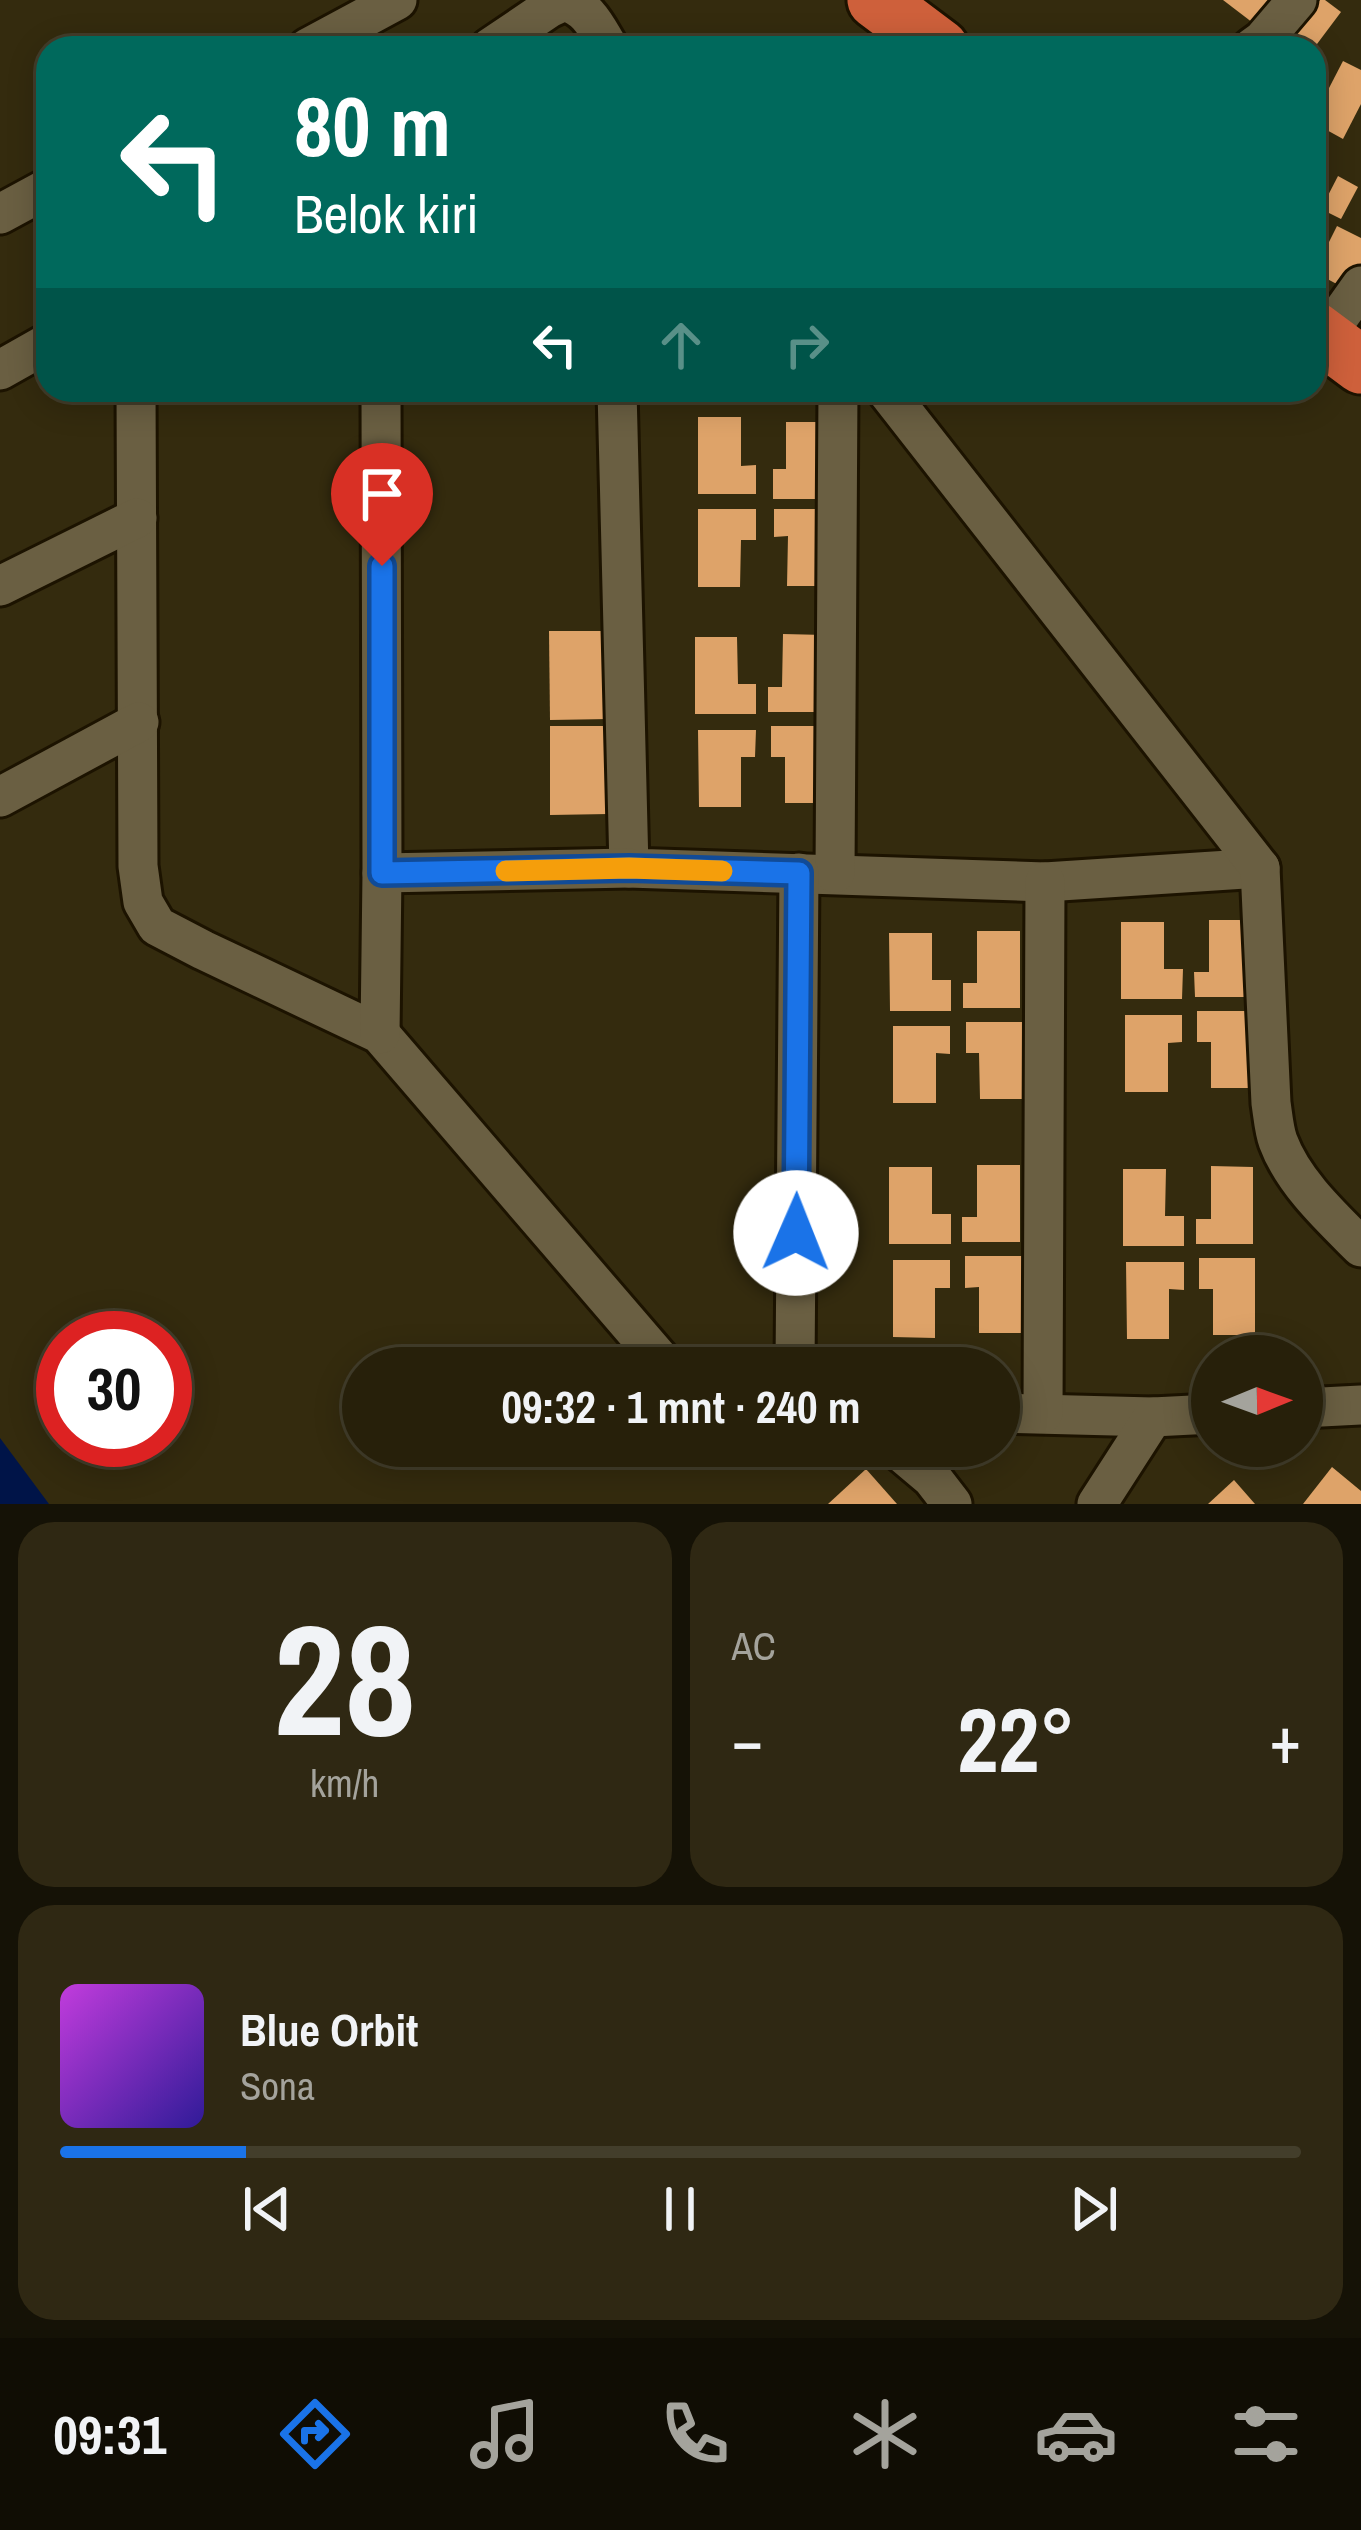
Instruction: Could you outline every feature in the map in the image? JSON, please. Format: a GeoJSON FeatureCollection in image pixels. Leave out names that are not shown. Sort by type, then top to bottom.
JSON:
{"type":"FeatureCollection","features":[{"type":"Feature","properties":{"kind":"street"},"geometry":{"type":"LineString","coordinates":[[330,36],[397,0]]}},
{"type":"Feature","properties":{"kind":"street"},"geometry":{"type":"LineString","coordinates":[[1266,36],[1297,0]]}},
{"type":"Feature","properties":{"kind":"street"},"geometry":{"type":"LineString","coordinates":[[508,36],[565,2],[587,13],[601,36]]}},
{"type":"Feature","properties":{"kind":"street"},"geometry":{"type":"LineString","coordinates":[[0,214],[36,194]]}},
{"type":"Feature","properties":{"kind":"street"},"geometry":{"type":"LineString","coordinates":[[1333,344],[1361,286]]}},
{"type":"Feature","properties":{"kind":"street"},"geometry":{"type":"LineString","coordinates":[[0,370],[36,350]]}},
{"type":"Feature","properties":{"kind":"street"},"geometry":{"type":"LineString","coordinates":[[136,402],[138,866],[143,902],[158,926],[380,1034],[649,1347]]}},
{"type":"Feature","properties":{"kind":"street"},"geometry":{"type":"LineString","coordinates":[[380,1034],[381,402]]}},
{"type":"Feature","properties":{"kind":"street"},"geometry":{"type":"LineString","coordinates":[[617,402],[629,868]]}},
{"type":"Feature","properties":{"kind":"street"},"geometry":{"type":"LineString","coordinates":[[796,1347],[837,402]]}},
{"type":"Feature","properties":{"kind":"street"},"geometry":{"type":"LineString","coordinates":[[895,402],[1260,868],[1271,1103],[1277,1140],[1291,1167],[1361,1247]]}},
{"type":"Feature","properties":{"kind":"street"},"geometry":{"type":"LineString","coordinates":[[0,586],[137,518]]}},
{"type":"Feature","properties":{"kind":"street"},"geometry":{"type":"LineString","coordinates":[[0,797],[139,722]]}},
{"type":"Feature","properties":{"kind":"street"},"geometry":{"type":"LineString","coordinates":[[382,873],[629,868],[1045,882],[1260,868]]}},
{"type":"Feature","properties":{"kind":"street"},"geometry":{"type":"LineString","coordinates":[[1043,1413],[1045,882]]}},
{"type":"Feature","properties":{"kind":"street"},"geometry":{"type":"LineString","coordinates":[[1323,1407],[1361,1405]]}},
{"type":"Feature","properties":{"kind":"street"},"geometry":{"type":"LineString","coordinates":[[1020,1413],[1191,1415]]}},
{"type":"Feature","properties":{"kind":"street"},"geometry":{"type":"LineString","coordinates":[[1097,1504],[1153,1417]]}},
{"type":"Feature","properties":{"kind":"street"},"geometry":{"type":"LineString","coordinates":[[919,1467],[952,1504]]}},
{"type":"Feature","properties":{"kind":"shaded area"},"geometry":{"type":"Polygon","coordinates":[[[0,1438],[49,1504],[0,1504],[0,1438]]]}},
{"type":"Feature","properties":{"kind":"building"},"geometry":{"type":"Polygon","coordinates":[[[1223,0],[1276,0],[1257,26],[1223,0]]]}},
{"type":"Feature","properties":{"kind":"building"},"geometry":{"type":"Polygon","coordinates":[[[1320,0],[1341,12],[1323,36],[1294,36],[1320,0]]]}},
{"type":"Feature","properties":{"kind":"building"},"geometry":{"type":"Polygon","coordinates":[[[1343,61],[1361,70],[1361,104],[1343,139],[1326,130],[1326,94],[1343,61]]]}},
{"type":"Feature","properties":{"kind":"building"},"geometry":{"type":"Polygon","coordinates":[[[1338,176],[1358,187],[1341,219],[1326,212],[1326,199],[1338,176]]]}},
{"type":"Feature","properties":{"kind":"building"},"geometry":{"type":"Polygon","coordinates":[[[1337,226],[1361,238],[1361,270],[1350,291],[1326,278],[1326,248],[1337,226]]]}},
{"type":"Feature","properties":{"kind":"building"},"geometry":{"type":"Polygon","coordinates":[[[698,417],[741,417],[741,466],[756,465],[756,494],[698,494],[698,417]]]}},
{"type":"Feature","properties":{"kind":"building"},"geometry":{"type":"Polygon","coordinates":[[[786,422],[829,422],[829,499],[773,499],[773,469],[786,469],[786,422]]]}},
{"type":"Feature","properties":{"kind":"building"},"geometry":{"type":"Polygon","coordinates":[[[698,509],[756,509],[756,540],[741,540],[740,587],[698,587],[698,509]]]}},
{"type":"Feature","properties":{"kind":"building"},"geometry":{"type":"Polygon","coordinates":[[[774,509],[830,509],[830,586],[787,586],[788,536],[774,537],[774,509]]]}},
{"type":"Feature","properties":{"kind":"building"},"geometry":{"type":"Polygon","coordinates":[[[549,631],[608,631],[609,719],[550,720],[549,631]]]}},
{"type":"Feature","properties":{"kind":"building"},"geometry":{"type":"Polygon","coordinates":[[[783,634],[825,635],[825,712],[768,712],[768,687],[782,687],[783,634]]]}},
{"type":"Feature","properties":{"kind":"building"},"geometry":{"type":"Polygon","coordinates":[[[695,637],[737,637],[738,684],[756,684],[756,714],[695,714],[695,637]]]}},
{"type":"Feature","properties":{"kind":"building"},"geometry":{"type":"Polygon","coordinates":[[[550,726],[609,726],[609,814],[550,815],[550,726]]]}},
{"type":"Feature","properties":{"kind":"building"},"geometry":{"type":"Polygon","coordinates":[[[771,726],[827,726],[828,803],[785,803],[785,757],[771,757],[771,726]]]}},
{"type":"Feature","properties":{"kind":"building"},"geometry":{"type":"Polygon","coordinates":[[[698,730],[756,730],[755,757],[741,757],[741,807],[699,807],[698,730]]]}},
{"type":"Feature","properties":{"kind":"building"},"geometry":{"type":"Polygon","coordinates":[[[1209,920],[1252,920],[1251,997],[1195,997],[1194,972],[1209,972],[1209,920]]]}},
{"type":"Feature","properties":{"kind":"building"},"geometry":{"type":"Polygon","coordinates":[[[1121,922],[1164,922],[1164,969],[1183,969],[1182,999],[1121,999],[1121,922]]]}},
{"type":"Feature","properties":{"kind":"building"},"geometry":{"type":"Polygon","coordinates":[[[977,931],[1020,931],[1020,1008],[963,1008],[963,983],[977,983],[977,931]]]}},
{"type":"Feature","properties":{"kind":"building"},"geometry":{"type":"Polygon","coordinates":[[[889,933],[932,933],[932,980],[951,980],[951,1011],[890,1011],[889,933]]]}},
{"type":"Feature","properties":{"kind":"building"},"geometry":{"type":"Polygon","coordinates":[[[1197,1011],[1254,1011],[1254,1088],[1211,1088],[1211,1042],[1197,1042],[1197,1011]]]}},
{"type":"Feature","properties":{"kind":"building"},"geometry":{"type":"Polygon","coordinates":[[[1125,1015],[1182,1015],[1182,1042],[1168,1043],[1168,1092],[1125,1092],[1125,1015]]]}},
{"type":"Feature","properties":{"kind":"building"},"geometry":{"type":"Polygon","coordinates":[[[966,1022],[1022,1022],[1022,1099],[980,1099],[979,1053],[966,1053],[966,1022]]]}},
{"type":"Feature","properties":{"kind":"building"},"geometry":{"type":"Polygon","coordinates":[[[893,1026],[950,1026],[950,1054],[936,1053],[936,1103],[893,1103],[893,1026]]]}},
{"type":"Feature","properties":{"kind":"building"},"geometry":{"type":"Polygon","coordinates":[[[977,1165],[1020,1165],[1020,1242],[962,1242],[962,1217],[977,1217],[977,1165]]]}},
{"type":"Feature","properties":{"kind":"building"},"geometry":{"type":"Polygon","coordinates":[[[1211,1166],[1253,1167],[1253,1244],[1196,1244],[1196,1219],[1211,1219],[1211,1166]]]}},
{"type":"Feature","properties":{"kind":"building"},"geometry":{"type":"Polygon","coordinates":[[[889,1167],[932,1167],[932,1214],[951,1214],[951,1244],[889,1244],[889,1167]]]}},
{"type":"Feature","properties":{"kind":"building"},"geometry":{"type":"Polygon","coordinates":[[[1123,1169],[1166,1169],[1165,1216],[1184,1216],[1184,1246],[1123,1246],[1123,1169]]]}},
{"type":"Feature","properties":{"kind":"building"},"geometry":{"type":"Polygon","coordinates":[[[965,1256],[1022,1256],[1022,1333],[979,1333],[979,1287],[965,1288],[965,1256]]]}},
{"type":"Feature","properties":{"kind":"building"},"geometry":{"type":"Polygon","coordinates":[[[1199,1258],[1255,1258],[1255,1335],[1213,1335],[1213,1289],[1199,1289],[1199,1258]]]}},
{"type":"Feature","properties":{"kind":"building"},"geometry":{"type":"Polygon","coordinates":[[[893,1260],[950,1260],[950,1288],[935,1288],[935,1338],[893,1337],[893,1260]]]}},
{"type":"Feature","properties":{"kind":"building"},"geometry":{"type":"Polygon","coordinates":[[[1126,1262],[1184,1262],[1184,1290],[1169,1289],[1169,1339],[1127,1339],[1126,1262]]]}},
{"type":"Feature","properties":{"kind":"building"},"geometry":{"type":"Polygon","coordinates":[[[1332,1467],[1361,1491],[1361,1504],[1303,1504],[1332,1467]]]}},
{"type":"Feature","properties":{"kind":"building"},"geometry":{"type":"Polygon","coordinates":[[[866,1469],[897,1504],[828,1504],[866,1469]]]}},
{"type":"Feature","properties":{"kind":"building"},"geometry":{"type":"Polygon","coordinates":[[[1234,1480],[1255,1504],[1208,1504],[1234,1480]]]}},
{"type":"Feature","properties":{"kind":"slow traffic"},"geometry":{"type":"LineString","coordinates":[[506,871],[722,871]]}},
{"type":"Feature","properties":{"kind":"route"},"geometry":{"type":"LineString","coordinates":[[382,566],[382,873],[629,868],[799,873],[796,1233]]}}]}
